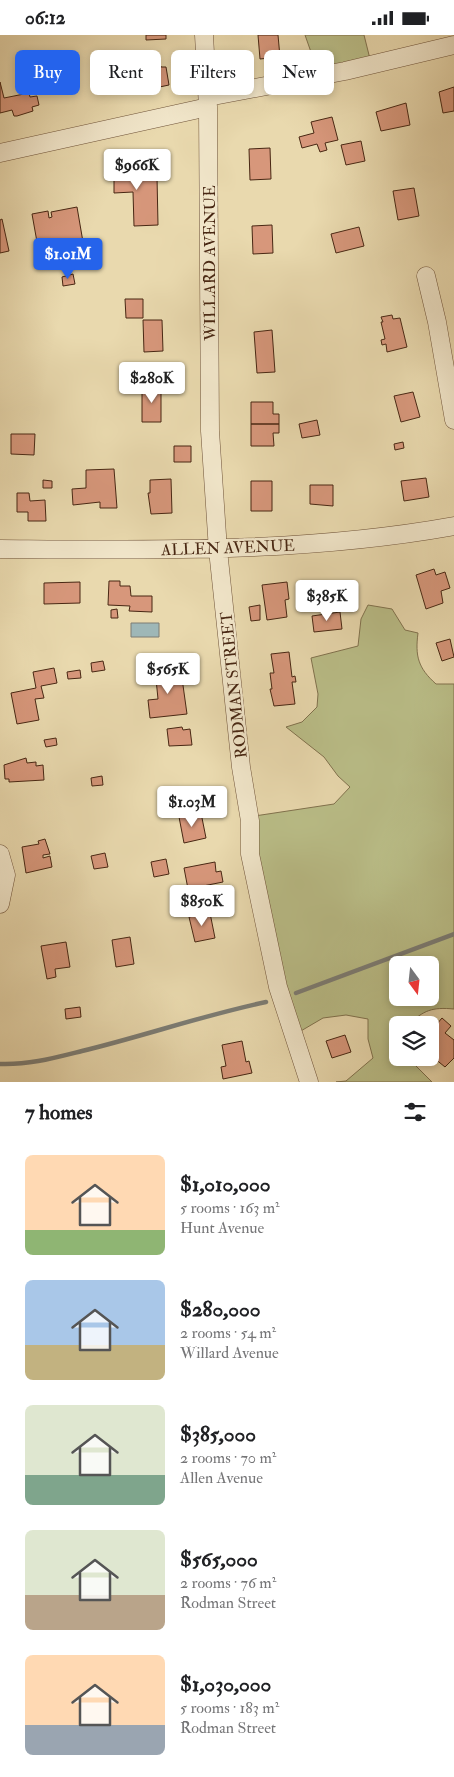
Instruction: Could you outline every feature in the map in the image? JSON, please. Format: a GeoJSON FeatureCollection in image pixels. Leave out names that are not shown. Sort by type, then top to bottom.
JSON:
{"type":"FeatureCollection","features":[{"type":"Feature","properties":{"kind":"street","name":"WILLARD AVENUE"},"geometry":{"type":"LineString","coordinates":[[204,35],[208,102],[210,431],[218,550]]}},
{"type":"Feature","properties":{"kind":"street"},"geometry":{"type":"LineString","coordinates":[[0,153],[454,45]]}},
{"type":"Feature","properties":{"kind":"street"},"geometry":{"type":"LineString","coordinates":[[426,277],[437,322],[454,420]]}},
{"type":"Feature","properties":{"kind":"street","name":"ALLEN AVENUE"},"geometry":{"type":"LineString","coordinates":[[0,549],[218,550],[362,540],[454,527]]}},
{"type":"Feature","properties":{"kind":"street","name":"RODMAN STREET"},"geometry":{"type":"LineString","coordinates":[[218,550],[241,767],[250,821],[250,853],[278,987],[309,1082]]}},
{"type":"Feature","properties":{"kind":"street"},"geometry":{"type":"LineString","coordinates":[[0,854],[6,875],[0,904]]}},
{"type":"Feature","properties":{"kind":"green space"},"geometry":{"type":"Polygon","coordinates":[[[305,35],[364,35],[371,63],[334,69],[334,50],[310,50],[305,35]]]}},
{"type":"Feature","properties":{"kind":"green space"},"geometry":{"type":"Polygon","coordinates":[[[368,605],[392,609],[405,630],[418,633],[417,648],[419,661],[425,673],[436,684],[454,684],[454,1009],[434,1009],[419,1016],[389,1016],[389,1066],[416,1066],[432,1082],[336,1082],[346,1081],[373,1058],[368,1039],[368,1019],[346,1015],[323,1018],[294,1035],[248,817],[334,804],[350,787],[338,776],[324,757],[286,727],[302,722],[317,707],[318,694],[311,658],[358,646],[361,619],[368,605]]]}},
{"type":"Feature","properties":{"kind":"water"},"geometry":{"type":"Polygon","coordinates":[[[131,623],[159,623],[159,637],[131,637],[131,623]]]}},
{"type":"Feature","properties":{"kind":"building"},"geometry":{"type":"Polygon","coordinates":[[[146,35],[166,35],[166,39],[146,40],[146,35]]]}},
{"type":"Feature","properties":{"kind":"building"},"geometry":{"type":"Polygon","coordinates":[[[258,35],[278,35],[279,50],[264,50],[264,59],[260,59],[258,35]]]}},
{"type":"Feature","properties":{"kind":"building"},"geometry":{"type":"Polygon","coordinates":[[[161,67],[166,67],[169,85],[161,87],[161,67]]]}},
{"type":"Feature","properties":{"kind":"building"},"geometry":{"type":"Polygon","coordinates":[[[0,82],[4,98],[19,95],[37,96],[39,105],[32,107],[33,111],[17,116],[14,116],[12,110],[0,113],[0,82]]]}},
{"type":"Feature","properties":{"kind":"building"},"geometry":{"type":"Polygon","coordinates":[[[454,87],[454,111],[443,113],[439,92],[454,87]]]}},
{"type":"Feature","properties":{"kind":"building"},"geometry":{"type":"Polygon","coordinates":[[[406,103],[410,125],[381,131],[376,112],[406,103]]]}},
{"type":"Feature","properties":{"kind":"building"},"geometry":{"type":"Polygon","coordinates":[[[332,117],[338,140],[325,143],[327,150],[320,152],[317,144],[302,148],[299,137],[314,133],[311,122],[332,117]]]}},
{"type":"Feature","properties":{"kind":"building"},"geometry":{"type":"Polygon","coordinates":[[[361,141],[365,161],[346,165],[341,145],[361,141]]]}},
{"type":"Feature","properties":{"kind":"building"},"geometry":{"type":"Polygon","coordinates":[[[270,148],[271,179],[250,180],[249,149],[270,148]]]}},
{"type":"Feature","properties":{"kind":"building"},"geometry":{"type":"Polygon","coordinates":[[[134,156],[134,178],[157,177],[158,225],[134,226],[133,192],[114,193],[114,157],[134,156]]]}},
{"type":"Feature","properties":{"kind":"building"},"geometry":{"type":"Polygon","coordinates":[[[414,188],[419,216],[398,220],[393,191],[414,188]]]}},
{"type":"Feature","properties":{"kind":"building"},"geometry":{"type":"Polygon","coordinates":[[[77,207],[83,242],[57,246],[56,239],[37,242],[32,214],[48,211],[49,218],[52,217],[51,212],[77,207]]]}},
{"type":"Feature","properties":{"kind":"building"},"geometry":{"type":"Polygon","coordinates":[[[2,219],[9,251],[0,253],[0,220],[2,219]]]}},
{"type":"Feature","properties":{"kind":"building"},"geometry":{"type":"Polygon","coordinates":[[[272,225],[273,253],[253,254],[252,226],[272,225]]]}},
{"type":"Feature","properties":{"kind":"building"},"geometry":{"type":"Polygon","coordinates":[[[359,227],[364,246],[336,253],[331,234],[359,227]]]}},
{"type":"Feature","properties":{"kind":"building"},"geometry":{"type":"Polygon","coordinates":[[[73,274],[75,284],[63,286],[62,277],[73,274]]]}},
{"type":"Feature","properties":{"kind":"building"},"geometry":{"type":"Polygon","coordinates":[[[125,299],[143,299],[143,318],[126,318],[125,299]]]}},
{"type":"Feature","properties":{"kind":"building"},"geometry":{"type":"Polygon","coordinates":[[[392,315],[393,319],[400,318],[407,347],[387,352],[386,344],[382,345],[381,340],[385,339],[381,317],[392,315]]]}},
{"type":"Feature","properties":{"kind":"building"},"geometry":{"type":"Polygon","coordinates":[[[143,320],[162,320],[163,351],[144,352],[143,320]]]}},
{"type":"Feature","properties":{"kind":"building"},"geometry":{"type":"Polygon","coordinates":[[[272,330],[275,372],[257,373],[254,332],[272,330]]]}},
{"type":"Feature","properties":{"kind":"building"},"geometry":{"type":"Polygon","coordinates":[[[142,386],[161,386],[161,422],[142,422],[142,386]]]}},
{"type":"Feature","properties":{"kind":"building"},"geometry":{"type":"Polygon","coordinates":[[[413,392],[420,417],[401,422],[394,396],[413,392]]]}},
{"type":"Feature","properties":{"kind":"building"},"geometry":{"type":"Polygon","coordinates":[[[251,402],[273,402],[273,414],[279,414],[279,424],[251,424],[251,402]]]}},
{"type":"Feature","properties":{"kind":"building"},"geometry":{"type":"Polygon","coordinates":[[[317,420],[320,435],[302,438],[299,424],[317,420]]]}},
{"type":"Feature","properties":{"kind":"building"},"geometry":{"type":"Polygon","coordinates":[[[251,424],[279,424],[279,433],[273,433],[274,446],[251,446],[251,424]]]}},
{"type":"Feature","properties":{"kind":"building"},"geometry":{"type":"Polygon","coordinates":[[[11,434],[35,434],[34,455],[11,454],[11,434]]]}},
{"type":"Feature","properties":{"kind":"building"},"geometry":{"type":"Polygon","coordinates":[[[403,442],[404,448],[395,450],[394,444],[403,442]]]}},
{"type":"Feature","properties":{"kind":"building"},"geometry":{"type":"Polygon","coordinates":[[[174,446],[191,446],[191,462],[174,462],[174,446]]]}},
{"type":"Feature","properties":{"kind":"building"},"geometry":{"type":"Polygon","coordinates":[[[114,469],[117,508],[100,508],[100,502],[73,505],[72,489],[86,488],[86,470],[114,469]]]}},
{"type":"Feature","properties":{"kind":"building"},"geometry":{"type":"Polygon","coordinates":[[[426,478],[429,497],[404,501],[401,481],[426,478]]]}},
{"type":"Feature","properties":{"kind":"building"},"geometry":{"type":"Polygon","coordinates":[[[171,479],[172,513],[151,514],[148,493],[150,493],[150,480],[171,479]]]}},
{"type":"Feature","properties":{"kind":"building"},"geometry":{"type":"Polygon","coordinates":[[[43,480],[52,481],[52,488],[43,488],[43,480]]]}},
{"type":"Feature","properties":{"kind":"building"},"geometry":{"type":"Polygon","coordinates":[[[251,481],[272,481],[272,511],[251,511],[251,481]]]}},
{"type":"Feature","properties":{"kind":"building"},"geometry":{"type":"Polygon","coordinates":[[[310,485],[333,485],[333,506],[310,504],[310,485]]]}},
{"type":"Feature","properties":{"kind":"building"},"geometry":{"type":"Polygon","coordinates":[[[17,493],[29,493],[30,501],[45,500],[46,521],[28,521],[28,512],[17,512],[17,493]]]}},
{"type":"Feature","properties":{"kind":"building"},"geometry":{"type":"Polygon","coordinates":[[[434,569],[436,575],[445,572],[450,588],[441,591],[443,603],[426,609],[416,575],[434,569]]]}},
{"type":"Feature","properties":{"kind":"building"},"geometry":{"type":"Polygon","coordinates":[[[109,581],[120,581],[120,586],[130,586],[131,596],[152,596],[152,612],[129,611],[130,606],[108,605],[109,581]]]}},
{"type":"Feature","properties":{"kind":"building"},"geometry":{"type":"Polygon","coordinates":[[[80,582],[80,603],[44,604],[44,583],[80,582]]]}},
{"type":"Feature","properties":{"kind":"building"},"geometry":{"type":"Polygon","coordinates":[[[287,582],[289,599],[285,600],[287,617],[267,620],[262,585],[287,582]]]}},
{"type":"Feature","properties":{"kind":"building"},"geometry":{"type":"Polygon","coordinates":[[[260,605],[260,620],[251,621],[249,607],[260,605]]]}},
{"type":"Feature","properties":{"kind":"building"},"geometry":{"type":"Polygon","coordinates":[[[117,609],[118,618],[111,618],[111,610],[117,609]]]}},
{"type":"Feature","properties":{"kind":"building"},"geometry":{"type":"Polygon","coordinates":[[[340,612],[342,629],[314,632],[312,616],[340,612]]]}},
{"type":"Feature","properties":{"kind":"building"},"geometry":{"type":"Polygon","coordinates":[[[450,639],[454,657],[442,661],[436,643],[450,639]]]}},
{"type":"Feature","properties":{"kind":"building"},"geometry":{"type":"Polygon","coordinates":[[[289,652],[292,677],[295,676],[296,682],[292,682],[295,704],[274,706],[270,689],[272,689],[270,673],[274,673],[271,654],[289,652]]]}},
{"type":"Feature","properties":{"kind":"building"},"geometry":{"type":"Polygon","coordinates":[[[103,661],[105,670],[92,672],[91,663],[103,661]]]}},
{"type":"Feature","properties":{"kind":"building"},"geometry":{"type":"Polygon","coordinates":[[[54,668],[57,683],[41,686],[44,698],[35,699],[39,720],[17,724],[11,693],[36,688],[33,672],[54,668]]]}},
{"type":"Feature","properties":{"kind":"building"},"geometry":{"type":"Polygon","coordinates":[[[168,668],[169,672],[181,671],[187,714],[150,718],[148,700],[158,699],[155,669],[168,668]]]}},
{"type":"Feature","properties":{"kind":"building"},"geometry":{"type":"Polygon","coordinates":[[[80,670],[81,678],[68,679],[67,672],[80,670]]]}},
{"type":"Feature","properties":{"kind":"building"},"geometry":{"type":"Polygon","coordinates":[[[182,727],[183,730],[190,729],[192,745],[169,746],[167,729],[182,727]]]}},
{"type":"Feature","properties":{"kind":"building"},"geometry":{"type":"Polygon","coordinates":[[[56,738],[57,745],[46,747],[44,740],[56,738]]]}},
{"type":"Feature","properties":{"kind":"building"},"geometry":{"type":"Polygon","coordinates":[[[26,758],[27,763],[36,762],[36,766],[43,765],[44,780],[9,782],[9,779],[5,779],[4,765],[26,758]]]}},
{"type":"Feature","properties":{"kind":"building"},"geometry":{"type":"Polygon","coordinates":[[[102,776],[103,785],[92,786],[91,778],[102,776]]]}},
{"type":"Feature","properties":{"kind":"building"},"geometry":{"type":"Polygon","coordinates":[[[193,788],[196,805],[178,808],[176,790],[193,788]]]}},
{"type":"Feature","properties":{"kind":"building"},"geometry":{"type":"Polygon","coordinates":[[[201,813],[206,838],[184,843],[179,817],[201,813]]]}},
{"type":"Feature","properties":{"kind":"building"},"geometry":{"type":"Polygon","coordinates":[[[45,839],[50,854],[43,855],[43,858],[50,856],[52,867],[26,873],[22,847],[39,844],[38,841],[45,839]]]}},
{"type":"Feature","properties":{"kind":"building"},"geometry":{"type":"Polygon","coordinates":[[[105,853],[108,867],[94,869],[91,856],[105,853]]]}},
{"type":"Feature","properties":{"kind":"building"},"geometry":{"type":"Polygon","coordinates":[[[166,859],[169,874],[154,877],[151,862],[166,859]]]}},
{"type":"Feature","properties":{"kind":"building"},"geometry":{"type":"Polygon","coordinates":[[[215,862],[216,872],[221,871],[223,882],[188,889],[184,868],[215,862]]]}},
{"type":"Feature","properties":{"kind":"building"},"geometry":{"type":"Polygon","coordinates":[[[210,913],[215,938],[195,942],[189,917],[210,913]]]}},
{"type":"Feature","properties":{"kind":"building"},"geometry":{"type":"Polygon","coordinates":[[[130,937],[134,964],[116,967],[112,940],[130,937]]]}},
{"type":"Feature","properties":{"kind":"building"},"geometry":{"type":"Polygon","coordinates":[[[66,942],[70,967],[55,969],[56,977],[47,979],[41,946],[66,942]]]}},
{"type":"Feature","properties":{"kind":"building"},"geometry":{"type":"Polygon","coordinates":[[[80,1007],[81,1017],[66,1019],[65,1009],[80,1007]]]}},
{"type":"Feature","properties":{"kind":"building"},"geometry":{"type":"Polygon","coordinates":[[[442,1018],[451,1026],[445,1033],[454,1040],[454,1058],[445,1067],[439,1062],[439,1022],[442,1018]]]}},
{"type":"Feature","properties":{"kind":"building"},"geometry":{"type":"Polygon","coordinates":[[[345,1035],[351,1052],[332,1058],[326,1041],[345,1035]]]}},
{"type":"Feature","properties":{"kind":"building"},"geometry":{"type":"Polygon","coordinates":[[[242,1041],[246,1062],[249,1061],[252,1073],[223,1079],[221,1067],[226,1066],[222,1045],[242,1041]]]}},
{"type":"Feature","properties":{"kind":"waterway"},"geometry":{"type":"LineString","coordinates":[[296,993],[454,934]]}},
{"type":"Feature","properties":{"kind":"waterway"},"geometry":{"type":"LineString","coordinates":[[0,1064],[31,1062],[61,1056],[266,1002]]}}]}
